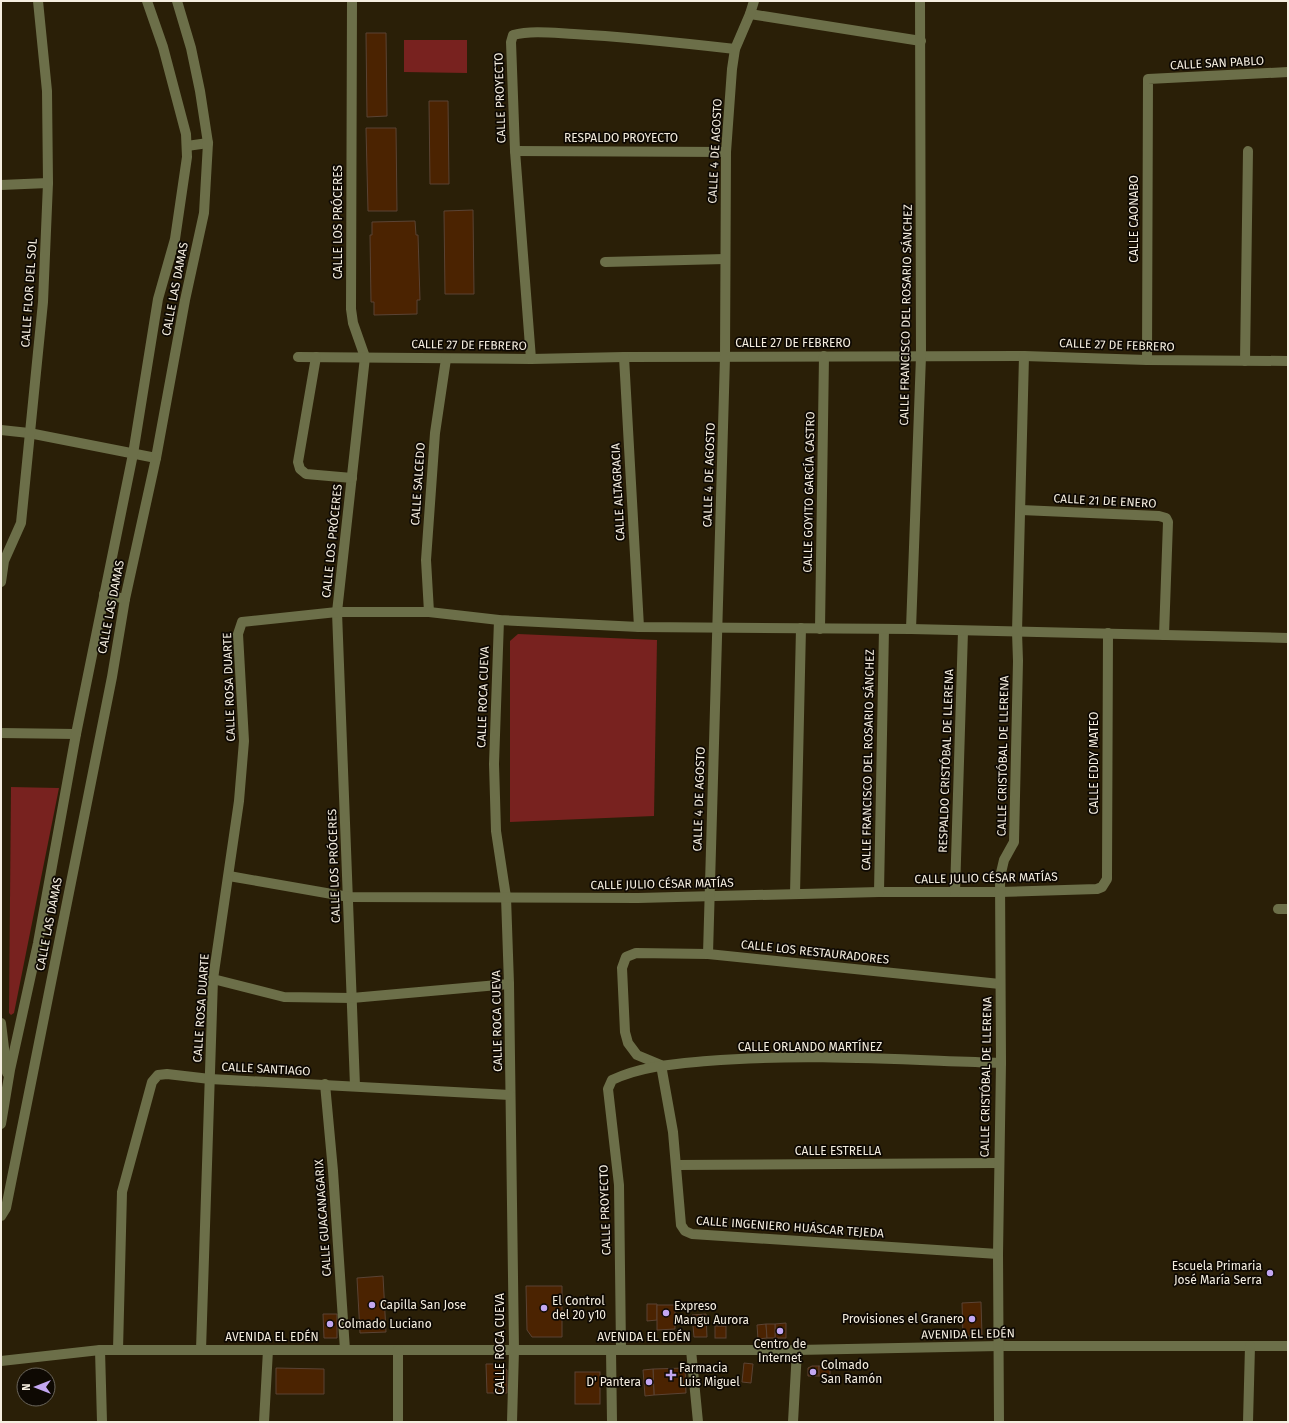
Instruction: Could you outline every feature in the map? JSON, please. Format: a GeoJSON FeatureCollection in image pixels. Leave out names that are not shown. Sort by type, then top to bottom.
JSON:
{"type":"FeatureCollection","features":[{"type":"Feature","properties":{"kind":"street","name":"CALLE FLOR DEL SOL"},"geometry":{"type":"LineString","coordinates":[[1,582],[4,561],[21,523],[43,302],[48,183],[47,91],[38,1]]}},
{"type":"Feature","properties":{"kind":"street","name":"CALLE LAS DAMAS"},"geometry":{"type":"LineString","coordinates":[[1,1124],[8,1082],[38,943],[76,734],[133,454],[158,299],[176,239],[187,146],[186,134],[165,54],[147,1]]}},
{"type":"Feature","properties":{"kind":"street","name":"CALLE LAS DAMAS"},"geometry":{"type":"LineString","coordinates":[[1,1216],[6,1208],[112,677],[125,599],[156,458],[185,300],[204,213],[208,143],[191,48],[177,1]]}},
{"type":"Feature","properties":{"kind":"street","name":"CALLE LOS PRÓCERES"},"geometry":{"type":"LineString","coordinates":[[352,1],[351,309],[353,323],[365,357],[337,612],[355,1086]]}},
{"type":"Feature","properties":{"kind":"street","name":"CALLE 4 DE AGOSTO"},"geometry":{"type":"LineString","coordinates":[[708,954],[725,356],[724,259],[726,152],[732,69],[736,49],[754,1]]}},
{"type":"Feature","properties":{"kind":"street","name":"CALLE FRANCISCO DEL ROSARIO SÁNCHEZ"},"geometry":{"type":"LineString","coordinates":[[911,629],[920,356],[920,1]]}},
{"type":"Feature","properties":{"kind":"street"},"geometry":{"type":"LineString","coordinates":[[750,14],[921,41]]}},
{"type":"Feature","properties":{"kind":"street","name":"CALLE PROYECTO"},"geometry":{"type":"LineString","coordinates":[[531,359],[515,151],[511,42],[513,35],[521,33],[544,33],[619,36],[736,49]]}},
{"type":"Feature","properties":{"kind":"street","name":"CALLE SAN PABLO"},"geometry":{"type":"LineString","coordinates":[[1148,79],[1288,72]]}},
{"type":"Feature","properties":{"kind":"street","name":"CALLE CAONABO"},"geometry":{"type":"LineString","coordinates":[[1147,360],[1148,79]]}},
{"type":"Feature","properties":{"kind":"street"},"geometry":{"type":"LineString","coordinates":[[187,146],[208,143]]}},
{"type":"Feature","properties":{"kind":"street","name":"RESPALDO PROYECTO"},"geometry":{"type":"LineString","coordinates":[[515,151],[726,152]]}},
{"type":"Feature","properties":{"kind":"street"},"geometry":{"type":"LineString","coordinates":[[1245,361],[1248,151]]}},
{"type":"Feature","properties":{"kind":"street"},"geometry":{"type":"LineString","coordinates":[[1,185],[48,183]]}},
{"type":"Feature","properties":{"kind":"street"},"geometry":{"type":"LineString","coordinates":[[605,262],[724,259]]}},
{"type":"Feature","properties":{"kind":"street","name":"CALLE 27 DE FEBRERO"},"geometry":{"type":"LineString","coordinates":[[298,357],[531,359],[725,356],[1024,356],[1147,360],[1288,361]]}},
{"type":"Feature","properties":{"kind":"street","name":"CALLE GOYITO GARCÍA CASTRO"},"geometry":{"type":"LineString","coordinates":[[820,629],[824,356]]}},
{"type":"Feature","properties":{"kind":"street","name":"CALLE CRISTÓBAL DE LLERENA"},"geometry":{"type":"LineString","coordinates":[[999,1422],[998,1162],[1001,1063],[1000,877],[1004,860],[1014,842],[1018,661],[1017,632],[1024,356]]}},
{"type":"Feature","properties":{"kind":"street"},"geometry":{"type":"LineString","coordinates":[[316,357],[298,462],[300,469],[306,474],[352,478]]}},
{"type":"Feature","properties":{"kind":"street","name":"CALLE ALTAGRACIA"},"geometry":{"type":"LineString","coordinates":[[624,357],[639,627]]}},
{"type":"Feature","properties":{"kind":"street","name":"CALLE SALCEDO"},"geometry":{"type":"LineString","coordinates":[[429,612],[426,560],[435,433],[446,359]]}},
{"type":"Feature","properties":{"kind":"street"},"geometry":{"type":"LineString","coordinates":[[1,430],[29,433],[156,458]]}},
{"type":"Feature","properties":{"kind":"street","name":"CALLE 21 DE ENERO"},"geometry":{"type":"LineString","coordinates":[[1021,510],[1159,516],[1166,518],[1168,522],[1164,635]]}},
{"type":"Feature","properties":{"kind":"street"},"geometry":{"type":"LineString","coordinates":[[104,594],[125,599]]}},
{"type":"Feature","properties":{"kind":"street"},"geometry":{"type":"LineString","coordinates":[[337,612],[429,612],[498,620],[639,627],[911,629],[1288,638]]}},
{"type":"Feature","properties":{"kind":"street","name":"CALLE ROSA DUARTE"},"geometry":{"type":"LineString","coordinates":[[201,1350],[213,979],[229,876],[244,742],[238,634],[242,622],[337,612]]}},
{"type":"Feature","properties":{"kind":"street","name":"CALLE ROCA CUEVA"},"geometry":{"type":"LineString","coordinates":[[498,620],[495,786],[496,831],[506,897],[510,984],[510,1095],[514,1350],[512,1422]]}},
{"type":"Feature","properties":{"kind":"street"},"geometry":{"type":"LineString","coordinates":[[795,894],[801,628]]}},
{"type":"Feature","properties":{"kind":"street","name":"CALLE FRANCISCO DEL ROSARIO SÁNCHEZ"},"geometry":{"type":"LineString","coordinates":[[879,892],[884,629]]}},
{"type":"Feature","properties":{"kind":"street","name":"RESPALDO CRISTÓBAL DE LLERENA"},"geometry":{"type":"LineString","coordinates":[[955,892],[963,631]]}},
{"type":"Feature","properties":{"kind":"street","name":"CALLE EDDY MATEO"},"geometry":{"type":"LineString","coordinates":[[1097,889],[1102,886],[1107,878],[1108,633]]}},
{"type":"Feature","properties":{"kind":"street"},"geometry":{"type":"LineString","coordinates":[[1,734],[76,734]]}},
{"type":"Feature","properties":{"kind":"street","name":"CALLE JULIO CÉSAR MATÍAS"},"geometry":{"type":"LineString","coordinates":[[229,876],[349,897],[638,898],[879,892],[1000,892],[1097,889]]}},
{"type":"Feature","properties":{"kind":"street","name":"CALLE LOS RESTAURADORES"},"geometry":{"type":"LineString","coordinates":[[661,1065],[637,1055],[628,1043],[625,1032],[622,968],[626,957],[636,953],[708,954],[1000,984]]}},
{"type":"Feature","properties":{"kind":"street"},"geometry":{"type":"LineString","coordinates":[[213,979],[284,997],[352,998],[510,984]]}},
{"type":"Feature","properties":{"kind":"street"},"geometry":{"type":"LineString","coordinates":[[1,1023],[8,1082]]}},
{"type":"Feature","properties":{"kind":"street","name":"CALLE ORLANDO MARTÍNEZ"},"geometry":{"type":"LineString","coordinates":[[621,1076],[661,1065],[760,1057],[1001,1063]]}},
{"type":"Feature","properties":{"kind":"street","name":"CALLE INGENIERO HUÁSCAR TEJEDA"},"geometry":{"type":"LineString","coordinates":[[661,1065],[673,1132],[681,1225],[685,1231],[692,1234],[998,1254]]}},
{"type":"Feature","properties":{"kind":"street","name":"CALLE SANTIAGO"},"geometry":{"type":"LineString","coordinates":[[118,1350],[122,1192],[152,1082],[158,1076],[167,1074],[210,1079],[510,1095]]}},
{"type":"Feature","properties":{"kind":"street","name":"CALLE PROYECTO"},"geometry":{"type":"LineString","coordinates":[[612,1422],[616,1350],[618,1185],[608,1089],[612,1080],[621,1076]]}},
{"type":"Feature","properties":{"kind":"street","name":"CALLE GUACANAGARIX"},"geometry":{"type":"LineString","coordinates":[[325,1084],[333,1171],[345,1350]]}},
{"type":"Feature","properties":{"kind":"street","name":"CALLE ESTRELLA"},"geometry":{"type":"LineString","coordinates":[[677,1165],[998,1162]]}},
{"type":"Feature","properties":{"kind":"street","name":"AVENIDA EL EDÉN"},"geometry":{"type":"LineString","coordinates":[[1,1361],[100,1350],[797,1350],[999,1346],[1288,1346]]}},
{"type":"Feature","properties":{"kind":"street"},"geometry":{"type":"LineString","coordinates":[[1248,1422],[1250,1346]]}},
{"type":"Feature","properties":{"kind":"street"},"geometry":{"type":"LineString","coordinates":[[100,1350],[102,1422]]}},
{"type":"Feature","properties":{"kind":"street"},"geometry":{"type":"LineString","coordinates":[[264,1422],[268,1350]]}},
{"type":"Feature","properties":{"kind":"street"},"geometry":{"type":"LineString","coordinates":[[398,1350],[398,1422]]}},
{"type":"Feature","properties":{"kind":"street"},"geometry":{"type":"LineString","coordinates":[[691,1350],[698,1422]]}},
{"type":"Feature","properties":{"kind":"street"},"geometry":{"type":"LineString","coordinates":[[793,1422],[797,1350]]}},
{"type":"Feature","properties":{"kind":"shaded area"},"geometry":{"type":"Polygon","coordinates":[[[404,40],[467,40],[467,73],[404,72],[404,40]]]}},
{"type":"Feature","properties":{"kind":"shaded area"},"geometry":{"type":"Polygon","coordinates":[[[518,634],[657,640],[654,816],[510,822],[510,641],[518,634]]]}},
{"type":"Feature","properties":{"kind":"shaded area"},"geometry":{"type":"Polygon","coordinates":[[[11,787],[59,788],[14,1013],[11,1015],[9,1013],[11,787]]]}},
{"type":"Feature","properties":{"kind":"building"},"geometry":{"type":"Polygon","coordinates":[[[366,33],[386,33],[387,116],[367,117],[366,33]]]}},
{"type":"Feature","properties":{"kind":"building"},"geometry":{"type":"Polygon","coordinates":[[[429,101],[448,101],[449,184],[430,184],[429,101]]]}},
{"type":"Feature","properties":{"kind":"building"},"geometry":{"type":"Polygon","coordinates":[[[366,128],[396,128],[397,211],[368,211],[366,128]]]}},
{"type":"Feature","properties":{"kind":"building"},"geometry":{"type":"Polygon","coordinates":[[[473,210],[474,294],[445,294],[444,211],[473,210]]]}},
{"type":"Feature","properties":{"kind":"building"},"geometry":{"type":"Polygon","coordinates":[[[415,221],[416,235],[418,235],[420,300],[417,300],[417,314],[374,315],[374,302],[371,302],[370,235],[372,235],[372,222],[415,221]]]}},
{"type":"Feature","properties":{"kind":"building","name":"Capilla San Jose"},"geometry":{"type":"Polygon","coordinates":[[[383,1276],[386,1332],[360,1333],[357,1278],[383,1276]]]}},
{"type":"Feature","properties":{"kind":"building","name":"El Control del 20 y10"},"geometry":{"type":"Polygon","coordinates":[[[526,1286],[562,1286],[562,1337],[532,1337],[527,1330],[526,1286]]]}},
{"type":"Feature","properties":{"kind":"building","name":"Provisiones el Granero"},"geometry":{"type":"Polygon","coordinates":[[[981,1302],[982,1336],[963,1336],[962,1303],[981,1302]]]}},
{"type":"Feature","properties":{"kind":"building"},"geometry":{"type":"Polygon","coordinates":[[[647,1304],[657,1304],[657,1320],[647,1321],[647,1304]]]}},
{"type":"Feature","properties":{"kind":"building","name":"Expreso Mangu Aurora"},"geometry":{"type":"Polygon","coordinates":[[[657,1305],[675,1305],[675,1329],[657,1330],[657,1305]]]}},
{"type":"Feature","properties":{"kind":"building","name":"Colmado Luciano"},"geometry":{"type":"Polygon","coordinates":[[[323,1314],[337,1314],[337,1338],[324,1338],[323,1314]]]}},
{"type":"Feature","properties":{"kind":"building"},"geometry":{"type":"Polygon","coordinates":[[[706,1314],[707,1337],[694,1337],[692,1315],[706,1314]]]}},
{"type":"Feature","properties":{"kind":"building","name":"Centro de Internet"},"geometry":{"type":"Polygon","coordinates":[[[786,1323],[786,1338],[775,1338],[775,1324],[786,1323]]]}},
{"type":"Feature","properties":{"kind":"building"},"geometry":{"type":"Polygon","coordinates":[[[766,1324],[767,1338],[758,1339],[757,1325],[766,1324]]]}},
{"type":"Feature","properties":{"kind":"building"},"geometry":{"type":"Polygon","coordinates":[[[766,1324],[775,1324],[775,1338],[767,1338],[766,1324]]]}},
{"type":"Feature","properties":{"kind":"building"},"geometry":{"type":"Polygon","coordinates":[[[715,1326],[726,1326],[726,1338],[715,1338],[715,1326]]]}},
{"type":"Feature","properties":{"kind":"building"},"geometry":{"type":"Polygon","coordinates":[[[744,1363],[753,1364],[751,1383],[742,1382],[744,1363]]]}},
{"type":"Feature","properties":{"kind":"building"},"geometry":{"type":"Polygon","coordinates":[[[486,1364],[500,1364],[507,1370],[507,1393],[487,1393],[486,1364]]]}},
{"type":"Feature","properties":{"kind":"building","name":"Colmado San Ramón"},"geometry":{"type":"Polygon","coordinates":[[[812,1366],[819,1366],[819,1376],[808,1376],[808,1368],[812,1366]]]}},
{"type":"Feature","properties":{"kind":"building"},"geometry":{"type":"Polygon","coordinates":[[[819,1366],[830,1366],[830,1376],[819,1376],[819,1366]]]}},
{"type":"Feature","properties":{"kind":"building"},"geometry":{"type":"Polygon","coordinates":[[[276,1368],[324,1369],[324,1394],[276,1394],[276,1368]]]}},
{"type":"Feature","properties":{"kind":"building"},"geometry":{"type":"Polygon","coordinates":[[[685,1368],[686,1393],[654,1395],[653,1369],[685,1368]]]}},
{"type":"Feature","properties":{"kind":"building","name":"D' Pantera"},"geometry":{"type":"Polygon","coordinates":[[[653,1369],[654,1395],[645,1396],[643,1370],[653,1369]]]}},
{"type":"Feature","properties":{"kind":"building"},"geometry":{"type":"Polygon","coordinates":[[[575,1372],[600,1372],[600,1404],[575,1404],[575,1372]]]}},
{"type":"Feature","properties":{"kind":"place","name":"Escuela Primaria José María Serra"},"geometry":{"type":"Point","coordinates":[1270,1273]}},
{"type":"Feature","properties":{"kind":"place","name":"Capilla San Jose"},"geometry":{"type":"Point","coordinates":[372,1305]}},
{"type":"Feature","properties":{"kind":"place","name":"El Control del 20 y10"},"geometry":{"type":"Point","coordinates":[544,1308]}},
{"type":"Feature","properties":{"kind":"place","name":"Expreso Mangu Aurora"},"geometry":{"type":"Point","coordinates":[666,1313]}},
{"type":"Feature","properties":{"kind":"place","name":"Provisiones el Granero"},"geometry":{"type":"Point","coordinates":[972,1319]}},
{"type":"Feature","properties":{"kind":"place","name":"Colmado Luciano"},"geometry":{"type":"Point","coordinates":[330,1324]}},
{"type":"Feature","properties":{"kind":"place","name":"Centro de Internet"},"geometry":{"type":"Point","coordinates":[780,1331]}},
{"type":"Feature","properties":{"kind":"place","name":"Colmado San Ramón"},"geometry":{"type":"Point","coordinates":[813,1372]}},
{"type":"Feature","properties":{"kind":"place","name":"Farmacia Luis Miguel"},"geometry":{"type":"Point","coordinates":[671,1375]}},
{"type":"Feature","properties":{"kind":"place","name":"D' Pantera"},"geometry":{"type":"Point","coordinates":[649,1382]}}]}
